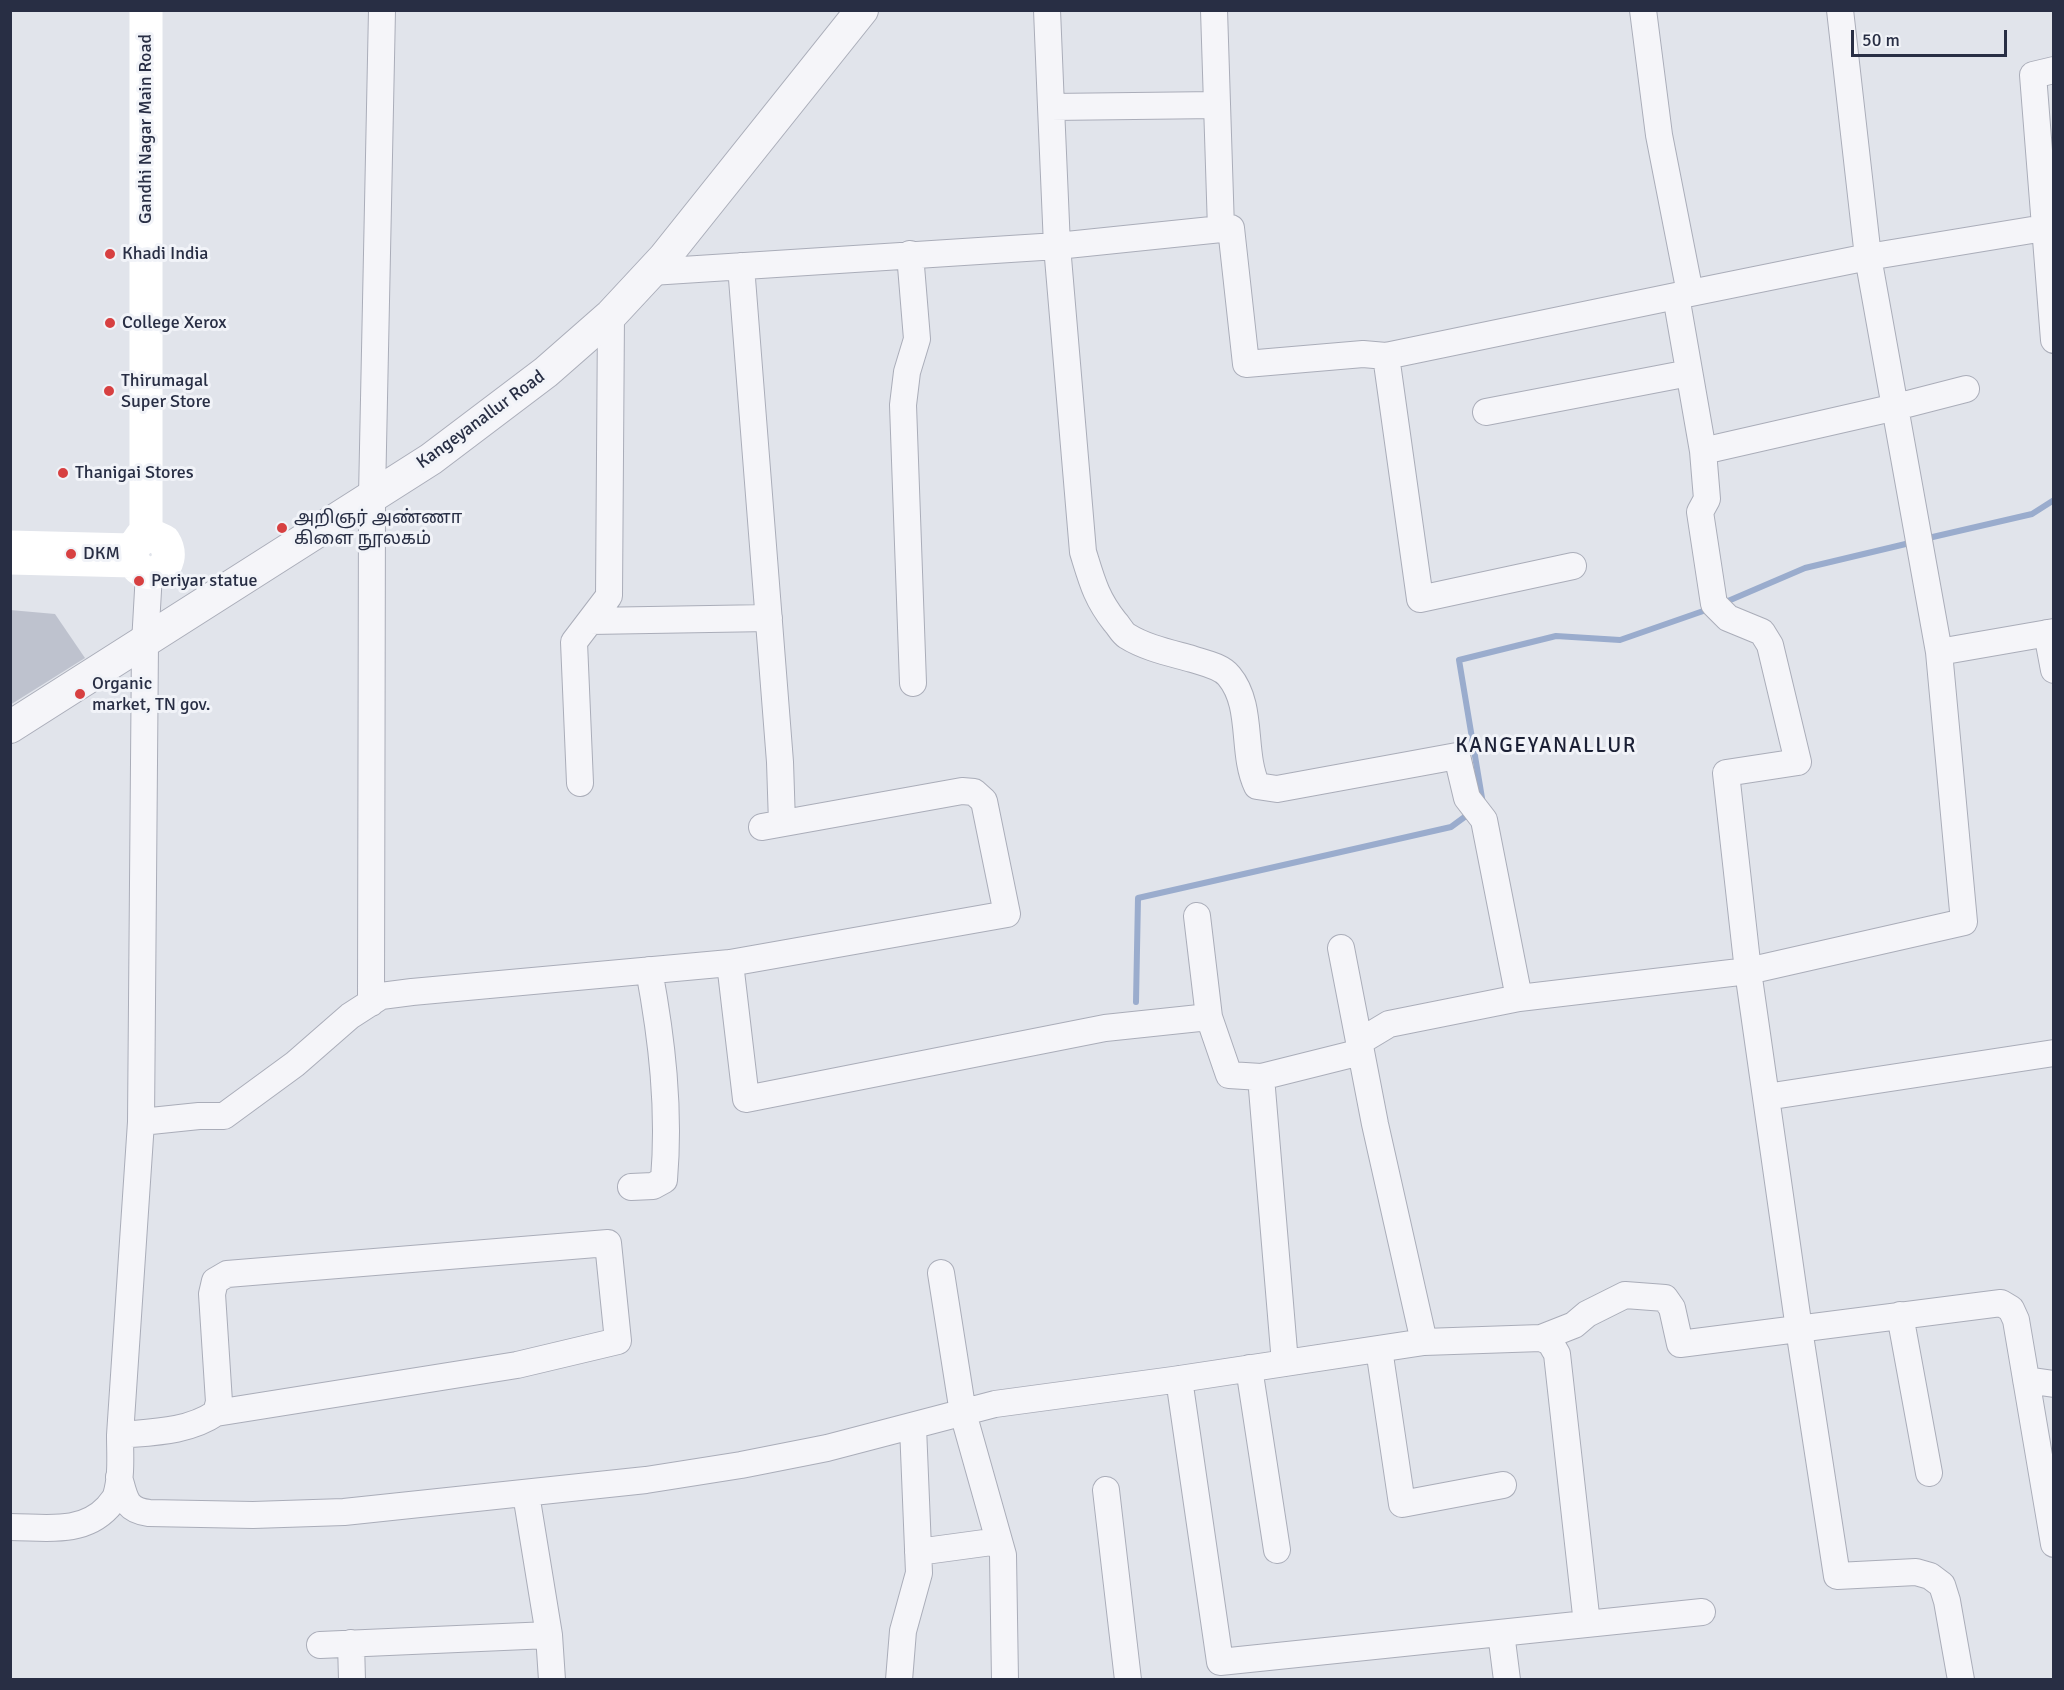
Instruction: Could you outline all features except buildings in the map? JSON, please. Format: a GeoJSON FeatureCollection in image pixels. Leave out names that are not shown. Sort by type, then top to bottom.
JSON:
{"type":"FeatureCollection","features":[{"type":"Feature","properties":{"kind":"main road","name":"Gandhi Nagar Main Road"},"geometry":{"type":"LineString","coordinates":[[140,555],[146,10]]}},
{"type":"Feature","properties":{"kind":"main road"},"geometry":{"type":"LineString","coordinates":[[10,547],[140,555]]}},
{"type":"Feature","properties":{"kind":"main road"},"geometry":{"type":"LineString","coordinates":[[10,558],[140,555]]}},
{"type":"Feature","properties":{"kind":"street"},"geometry":{"type":"LineString","coordinates":[[370,1003],[372,496],[382,10]]}},
{"type":"Feature","properties":{"kind":"street","name":"Kangeyanallur Road"},"geometry":{"type":"LineString","coordinates":[[10,727],[145,643],[430,459],[546,372],[611,315],[651,272],[734,173],[862,10]]}},
{"type":"Feature","properties":{"kind":"street"},"geometry":{"type":"LineString","coordinates":[[1047,10],[1057,246],[1083,552],[1095,592],[1126,635],[1150,646],[1211,665],[1227,673],[1238,687],[1250,764],[1257,786],[1277,789],[1457,756],[1467,798],[1484,820],[1519,998]]}},
{"type":"Feature","properties":{"kind":"street"},"geometry":{"type":"LineString","coordinates":[[1214,10],[1221,229]]}},
{"type":"Feature","properties":{"kind":"street"},"geometry":{"type":"LineString","coordinates":[[1642,10],[1683,294],[1689,374],[1703,451],[1707,499],[1700,512],[1720,610],[1762,632],[1770,645],[1798,762],[1726,773],[1748,971],[1837,1576],[1916,1572],[1930,1576],[1942,1585],[1961,1680]]}},
{"type":"Feature","properties":{"kind":"street"},"geometry":{"type":"LineString","coordinates":[[1197,916],[1209,1017],[1229,1075],[1260,1077],[1360,1047],[1389,1024],[1519,998],[1748,971],[1964,922],[1939,652],[1868,257],[1840,10]]}},
{"type":"Feature","properties":{"kind":"street"},"geometry":{"type":"LineString","coordinates":[[2054,70],[2033,75],[2054,340]]}},
{"type":"Feature","properties":{"kind":"street"},"geometry":{"type":"LineString","coordinates":[[1051,106],[1217,105]]}},
{"type":"Feature","properties":{"kind":"street"},"geometry":{"type":"LineString","coordinates":[[651,272],[1057,246],[1231,228],[1246,364],[1363,354],[1386,356],[1868,257],[2044,228]]}},
{"type":"Feature","properties":{"kind":"street"},"geometry":{"type":"LineString","coordinates":[[910,254],[917,339],[907,372],[903,405],[913,683]]}},
{"type":"Feature","properties":{"kind":"street"},"geometry":{"type":"LineString","coordinates":[[141,1122],[199,1116],[224,1116],[295,1064],[350,1016],[381,996],[730,963],[1007,914],[984,801],[974,792],[962,791],[772,825],[780,762],[741,266]]}},
{"type":"Feature","properties":{"kind":"street"},"geometry":{"type":"LineString","coordinates":[[580,783],[574,642],[609,596],[611,315]]}},
{"type":"Feature","properties":{"kind":"street"},"geometry":{"type":"LineString","coordinates":[[1386,356],[1420,599],[1573,566]]}},
{"type":"Feature","properties":{"kind":"street"},"geometry":{"type":"LineString","coordinates":[[1486,412],[1689,374]]}},
{"type":"Feature","properties":{"kind":"street"},"geometry":{"type":"LineString","coordinates":[[1703,451],[1896,408],[1966,389]]}},
{"type":"Feature","properties":{"kind":"street"},"geometry":{"type":"LineString","coordinates":[[11,1527],[66,1528],[84,1524],[101,1515],[115,1498],[120,1477],[120,1435],[141,1122],[145,643],[140,555]]}},
{"type":"Feature","properties":{"kind":"street"},"geometry":{"type":"LineString","coordinates":[[590,621],[768,618]]}},
{"type":"Feature","properties":{"kind":"street"},"geometry":{"type":"LineString","coordinates":[[1939,652],[2050,632],[2054,670]]}},
{"type":"Feature","properties":{"kind":"street"},"geometry":{"type":"LineString","coordinates":[[1341,948],[1393,1208],[1424,1342]]}},
{"type":"Feature","properties":{"kind":"street"},"geometry":{"type":"LineString","coordinates":[[730,963],[746,1100],[1105,1028],[1209,1017]]}},
{"type":"Feature","properties":{"kind":"street"},"geometry":{"type":"LineString","coordinates":[[631,1187],[653,1186],[664,1179],[667,1139],[664,1068],[649,970]]}},
{"type":"Feature","properties":{"kind":"street"},"geometry":{"type":"LineString","coordinates":[[1766,1097],[2054,1053]]}},
{"type":"Feature","properties":{"kind":"street"},"geometry":{"type":"LineString","coordinates":[[1260,1077],[1286,1363]]}},
{"type":"Feature","properties":{"kind":"street"},"geometry":{"type":"LineString","coordinates":[[120,1435],[182,1428],[205,1421],[216,1413],[518,1365],[618,1341],[608,1243],[227,1274],[214,1281],[212,1294],[219,1402],[216,1413]]}},
{"type":"Feature","properties":{"kind":"street"},"geometry":{"type":"LineString","coordinates":[[941,1273],[963,1413],[1003,1555],[1005,1680]]}},
{"type":"Feature","properties":{"kind":"street"},"geometry":{"type":"LineString","coordinates":[[120,1477],[126,1501],[136,1511],[253,1515],[344,1512],[645,1480],[741,1465],[828,1448],[995,1404],[1044,1396],[1179,1379],[1424,1342],[1540,1338],[1574,1325],[1587,1314],[1625,1295],[1665,1298],[1672,1308],[1680,1344],[2001,1302],[2011,1309],[2016,1320],[2054,1544]]}},
{"type":"Feature","properties":{"kind":"street"},"geometry":{"type":"LineString","coordinates":[[1900,1315],[1929,1473]]}},
{"type":"Feature","properties":{"kind":"street"},"geometry":{"type":"LineString","coordinates":[[1540,1338],[1550,1342],[1557,1354],[1587,1624]]}},
{"type":"Feature","properties":{"kind":"street"},"geometry":{"type":"LineString","coordinates":[[1379,1349],[1402,1504],[1503,1485]]}},
{"type":"Feature","properties":{"kind":"street"},"geometry":{"type":"LineString","coordinates":[[1249,1368],[1277,1550]]}},
{"type":"Feature","properties":{"kind":"street"},"geometry":{"type":"LineString","coordinates":[[1179,1379],[1221,1671],[1501,1633],[1702,1612]]}},
{"type":"Feature","properties":{"kind":"street"},"geometry":{"type":"LineString","coordinates":[[2026,1380],[2054,1384]]}},
{"type":"Feature","properties":{"kind":"street"},"geometry":{"type":"LineString","coordinates":[[899,1680],[903,1631],[920,1573],[913,1426]]}},
{"type":"Feature","properties":{"kind":"street"},"geometry":{"type":"LineString","coordinates":[[1106,1490],[1128,1680]]}},
{"type":"Feature","properties":{"kind":"street"},"geometry":{"type":"LineString","coordinates":[[526,1494],[549,1635],[552,1680]]}},
{"type":"Feature","properties":{"kind":"street"},"geometry":{"type":"LineString","coordinates":[[918,1552],[999,1541]]}},
{"type":"Feature","properties":{"kind":"street"},"geometry":{"type":"LineString","coordinates":[[1501,1633],[1507,1680]]}},
{"type":"Feature","properties":{"kind":"street"},"geometry":{"type":"LineString","coordinates":[[320,1645],[549,1635]]}},
{"type":"Feature","properties":{"kind":"street"},"geometry":{"type":"LineString","coordinates":[[351,1643],[352,1680]]}},
{"type":"Feature","properties":{"kind":"waterway"},"geometry":{"type":"LineString","coordinates":[[1924,539],[2032,514],[2054,500]]}},
{"type":"Feature","properties":{"kind":"waterway"},"geometry":{"type":"LineString","coordinates":[[1721,604],[1805,568],[1914,542]]}},
{"type":"Feature","properties":{"kind":"waterway"},"geometry":{"type":"LineString","coordinates":[[1483,804],[1459,660],[1556,636],[1620,640],[1709,609]]}},
{"type":"Feature","properties":{"kind":"waterway"},"geometry":{"type":"LineString","coordinates":[[1136,1002],[1138,898],[1451,827],[1470,813]]}},
{"type":"Feature","properties":{"kind":"place","name":"Khadi India"},"geometry":{"type":"Point","coordinates":[110,254]}},
{"type":"Feature","properties":{"kind":"place","name":"College Xerox"},"geometry":{"type":"Point","coordinates":[110,323]}},
{"type":"Feature","properties":{"kind":"place","name":"Thirumagal Super Store"},"geometry":{"type":"Point","coordinates":[109,391]}},
{"type":"Feature","properties":{"kind":"place","name":"Thanigai Stores"},"geometry":{"type":"Point","coordinates":[63,473]}},
{"type":"Feature","properties":{"kind":"place","name":"அறிஞர் அண்ணா கிளை நூலகம்"},"geometry":{"type":"Point","coordinates":[282,528]}},
{"type":"Feature","properties":{"kind":"place","name":"DKM"},"geometry":{"type":"Point","coordinates":[71,554]}},
{"type":"Feature","properties":{"kind":"place","name":"Periyar statue"},"geometry":{"type":"Point","coordinates":[139,581]}},
{"type":"Feature","properties":{"kind":"place","name":"Organic market, TN gov."},"geometry":{"type":"Point","coordinates":[80,694]}},
{"type":"Feature","properties":{"kind":"district","name":"KANGEYANALLUR"},"geometry":{"type":"Point","coordinates":[1546,746]}}]}
